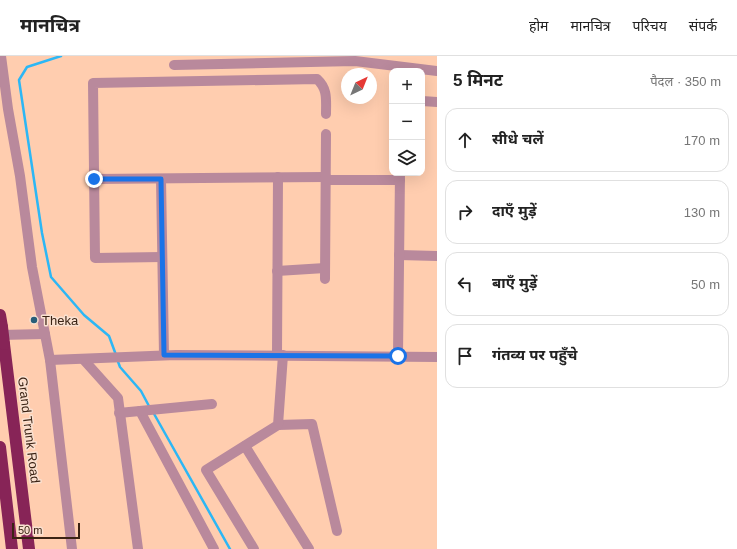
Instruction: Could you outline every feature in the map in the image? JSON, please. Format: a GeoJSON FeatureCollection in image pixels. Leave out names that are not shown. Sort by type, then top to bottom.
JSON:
{"type":"FeatureCollection","features":[{"type":"Feature","properties":{"kind":"highway","name":"Grand Trunk Road"},"geometry":{"type":"LineString","coordinates":[[0,315],[29,549]]}},
{"type":"Feature","properties":{"kind":"highway"},"geometry":{"type":"LineString","coordinates":[[0,447],[12,549]]}},
{"type":"Feature","properties":{"kind":"street"},"geometry":{"type":"LineString","coordinates":[[1,56],[8,109],[20,176],[32,267],[50,360],[72,549]]}},
{"type":"Feature","properties":{"kind":"street"},"geometry":{"type":"LineString","coordinates":[[174,65],[355,61],[437,71]]}},
{"type":"Feature","properties":{"kind":"street"},"geometry":{"type":"LineString","coordinates":[[162,257],[95,258],[93,83],[317,78],[322,83],[326,92],[326,114]]}},
{"type":"Feature","properties":{"kind":"street"},"geometry":{"type":"LineString","coordinates":[[425,100],[437,102]]}},
{"type":"Feature","properties":{"kind":"street"},"geometry":{"type":"LineString","coordinates":[[277,271],[325,274],[326,134]]}},
{"type":"Feature","properties":{"kind":"street"},"geometry":{"type":"LineString","coordinates":[[94,179],[278,177],[326,178],[400,176],[398,356]]}},
{"type":"Feature","properties":{"kind":"street"},"geometry":{"type":"LineString","coordinates":[[278,177],[277,271],[280,355],[278,424]]}},
{"type":"Feature","properties":{"kind":"street"},"geometry":{"type":"LineString","coordinates":[[161,179],[164,355]]}},
{"type":"Feature","properties":{"kind":"street"},"geometry":{"type":"LineString","coordinates":[[399,255],[437,256]]}},
{"type":"Feature","properties":{"kind":"street"},"geometry":{"type":"LineString","coordinates":[[2,335],[45,334]]}},
{"type":"Feature","properties":{"kind":"street"},"geometry":{"type":"LineString","coordinates":[[50,360],[164,355],[437,357]]}},
{"type":"Feature","properties":{"kind":"street"},"geometry":{"type":"LineString","coordinates":[[83,359],[118,398],[138,549]]}},
{"type":"Feature","properties":{"kind":"street"},"geometry":{"type":"LineString","coordinates":[[120,413],[212,404]]}},
{"type":"Feature","properties":{"kind":"street"},"geometry":{"type":"LineString","coordinates":[[143,410],[214,549]]}},
{"type":"Feature","properties":{"kind":"street"},"geometry":{"type":"LineString","coordinates":[[254,549],[206,470],[278,424],[312,424],[337,531]]}},
{"type":"Feature","properties":{"kind":"street"},"geometry":{"type":"LineString","coordinates":[[245,446],[308,549]]}},
{"type":"Feature","properties":{"kind":"waterway"},"geometry":{"type":"LineString","coordinates":[[61,56],[27,67],[19,80],[42,233],[51,277],[84,315],[109,336],[116,355]]}},
{"type":"Feature","properties":{"kind":"waterway"},"geometry":{"type":"LineString","coordinates":[[117,359],[120,367],[141,391],[150,408]]}},
{"type":"Feature","properties":{"kind":"waterway"},"geometry":{"type":"LineString","coordinates":[[153,412],[230,549]]}},
{"type":"Feature","properties":{"kind":"place","name":"Theka"},"geometry":{"type":"Point","coordinates":[34,320]}},
{"type":"Feature","properties":{"kind":"route"},"geometry":{"type":"LineString","coordinates":[[94,179],[161,179],[164,355],[398,356]]}}]}
